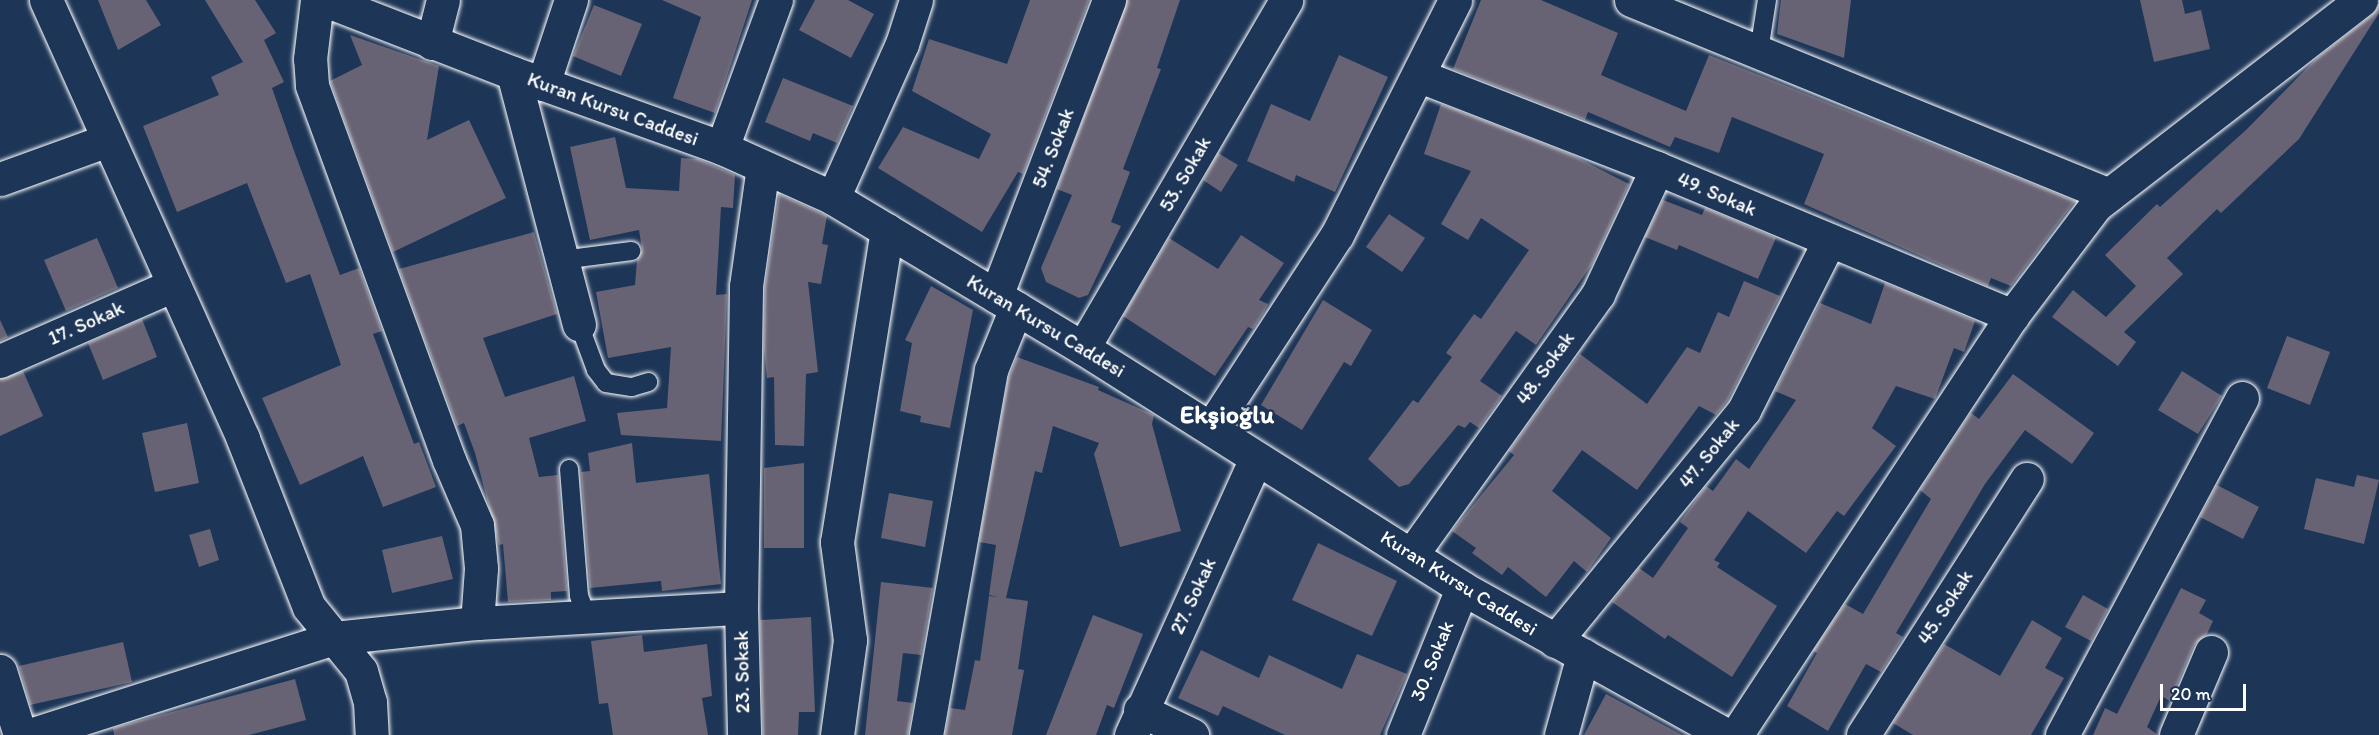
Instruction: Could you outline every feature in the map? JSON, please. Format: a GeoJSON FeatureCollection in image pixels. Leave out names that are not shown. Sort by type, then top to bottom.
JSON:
{"type":"FeatureCollection","features":[{"type":"Feature","properties":{"kind":"street"},"geometry":{"type":"LineString","coordinates":[[46,0],[243,439],[309,607],[361,671],[370,702],[372,735]]}},
{"type":"Feature","properties":{"kind":"street"},"geometry":{"type":"LineString","coordinates":[[317,0],[310,59],[312,85],[449,460],[477,525],[482,568],[477,623]]}},
{"type":"Feature","properties":{"kind":"street","name":"Kuran Kursu Caddesi"},"geometry":{"type":"LineString","coordinates":[[325,0],[528,79],[722,148],[833,198],[1083,348],[1412,554],[1462,588],[1726,735]]}},
{"type":"Feature","properties":{"kind":"street"},"geometry":{"type":"LineString","coordinates":[[432,42],[443,0]]}},
{"type":"Feature","properties":{"kind":"street"},"geometry":{"type":"LineString","coordinates":[[571,0],[528,79],[562,260],[579,324]]}},
{"type":"Feature","properties":{"kind":"street"},"geometry":{"type":"LineString","coordinates":[[722,148],[776,0]]}},
{"type":"Feature","properties":{"kind":"street"},"geometry":{"type":"LineString","coordinates":[[833,198],[902,44],[916,0]]}},
{"type":"Feature","properties":{"kind":"street","name":"54. Sokak"},"geometry":{"type":"LineString","coordinates":[[926,735],[1006,302],[1109,0]]}},
{"type":"Feature","properties":{"kind":"street","name":"53. Sokak"},"geometry":{"type":"LineString","coordinates":[[1083,348],[1286,0]]}},
{"type":"Feature","properties":{"kind":"street"},"geometry":{"type":"LineString","coordinates":[[1211,429],[1337,235],[1420,76],[1455,0]]}},
{"type":"Feature","properties":{"kind":"street"},"geometry":{"type":"LineString","coordinates":[[1631,0],[2109,195]]}},
{"type":"Feature","properties":{"kind":"street"},"geometry":{"type":"LineString","coordinates":[[1736,735],[2012,316],[2096,205],[2361,0]]}},
{"type":"Feature","properties":{"kind":"street","name":"49. Sokak"},"geometry":{"type":"LineString","coordinates":[[1420,76],[1657,168],[1828,243],[2012,316]]}},
{"type":"Feature","properties":{"kind":"street"},"geometry":{"type":"LineString","coordinates":[[0,179],[108,140]]}},
{"type":"Feature","properties":{"kind":"street","name":"23. Sokak"},"geometry":{"type":"LineString","coordinates":[[744,735],[741,608],[746,286],[763,167]]}},
{"type":"Feature","properties":{"kind":"street","name":"48. Sokak"},"geometry":{"type":"LineString","coordinates":[[1412,554],[1598,294],[1657,168]]}},
{"type":"Feature","properties":{"kind":"street"},"geometry":{"type":"LineString","coordinates":[[837,735],[850,640],[837,542],[887,231]]}},
{"type":"Feature","properties":{"kind":"street","name":"47. Sokak"},"geometry":{"type":"LineString","coordinates":[[1569,648],[1744,410],[1828,243]]}},
{"type":"Feature","properties":{"kind":"street","name":"17. Sokak"},"geometry":{"type":"LineString","coordinates":[[0,361],[173,285]]}},
{"type":"Feature","properties":{"kind":"street"},"geometry":{"type":"LineString","coordinates":[[2062,735],[2242,398]]}},
{"type":"Feature","properties":{"kind":"street","name":"27. Sokak"},"geometry":{"type":"LineString","coordinates":[[1136,723],[1256,458]]}},
{"type":"Feature","properties":{"kind":"street","name":"45. Sokak"},"geometry":{"type":"LineString","coordinates":[[1863,735],[2027,479]]}},
{"type":"Feature","properties":{"kind":"street","name":"30. Sokak"},"geometry":{"type":"LineString","coordinates":[[1403,735],[1462,588]]}},
{"type":"Feature","properties":{"kind":"street"},"geometry":{"type":"LineString","coordinates":[[30,735],[334,638],[477,623],[741,608]]}},
{"type":"Feature","properties":{"kind":"street"},"geometry":{"type":"LineString","coordinates":[[1562,735],[1569,648]]}},
{"type":"Feature","properties":{"kind":"street"},"geometry":{"type":"LineString","coordinates":[[2176,735],[2211,652]]}},
{"type":"Feature","properties":{"kind":"street"},"geometry":{"type":"LineString","coordinates":[[0,671],[20,735]]}},
{"type":"Feature","properties":{"kind":"street"},"geometry":{"type":"LineString","coordinates":[[1136,723],[1192,735]]}},
{"type":"Feature","properties":{"kind":"lane"},"geometry":{"type":"LineString","coordinates":[[1759,51],[1767,0]]}},
{"type":"Feature","properties":{"kind":"lane"},"geometry":{"type":"LineString","coordinates":[[562,260],[631,251]]}},
{"type":"Feature","properties":{"kind":"lane"},"geometry":{"type":"LineString","coordinates":[[579,324],[597,370],[606,383],[632,387],[648,382]]}},
{"type":"Feature","properties":{"kind":"lane"},"geometry":{"type":"LineString","coordinates":[[569,469],[579,596],[587,617]]}},
{"type":"Feature","properties":{"kind":"building"},"geometry":{"type":"Polygon","coordinates":[[[98,0],[146,0],[161,25],[118,50],[98,0]]]}},
{"type":"Feature","properties":{"kind":"building"},"geometry":{"type":"Polygon","coordinates":[[[205,0],[255,0],[276,33],[264,40],[284,82],[272,88],[293,148],[340,275],[359,268],[382,331],[373,334],[414,444],[419,442],[436,487],[383,507],[363,456],[300,485],[262,398],[341,365],[310,274],[286,283],[247,183],[177,212],[143,126],[219,95],[211,77],[243,62],[205,0]]]}},
{"type":"Feature","properties":{"kind":"building"},"geometry":{"type":"Polygon","coordinates":[[[662,0],[752,0],[715,113],[673,98],[701,17],[662,0]]]}},
{"type":"Feature","properties":{"kind":"building"},"geometry":{"type":"Polygon","coordinates":[[[815,0],[848,0],[874,14],[851,58],[799,30],[815,0]]]}},
{"type":"Feature","properties":{"kind":"building"},"geometry":{"type":"Polygon","coordinates":[[[1030,0],[1089,0],[1023,174],[1018,172],[982,232],[878,168],[903,127],[979,159],[991,134],[912,91],[929,39],[1007,64],[1030,0]]]}},
{"type":"Feature","properties":{"kind":"building"},"geometry":{"type":"Polygon","coordinates":[[[1127,0],[1180,0],[1157,68],[1161,69],[1123,169],[1130,172],[1111,222],[1121,226],[1088,295],[1079,298],[1046,282],[1041,268],[1072,195],[1057,189],[1127,0]]]}},
{"type":"Feature","properties":{"kind":"building"},"geometry":{"type":"Polygon","coordinates":[[[1481,0],[1541,0],[1618,33],[1601,75],[1686,111],[1709,55],[2075,201],[2011,286],[1991,278],[1988,286],[1804,204],[1824,154],[1732,117],[1719,153],[1675,137],[1670,147],[1588,112],[1585,120],[1453,69],[1481,0]]]}},
{"type":"Feature","properties":{"kind":"building"},"geometry":{"type":"Polygon","coordinates":[[[1781,0],[1851,0],[1844,58],[1777,34],[1781,0]]]}},
{"type":"Feature","properties":{"kind":"building"},"geometry":{"type":"Polygon","coordinates":[[[2140,0],[2182,0],[2185,14],[2201,10],[2210,49],[2154,62],[2140,0]]]}},
{"type":"Feature","properties":{"kind":"building"},"geometry":{"type":"Polygon","coordinates":[[[2379,3],[2379,13],[2299,139],[2221,213],[2217,209],[2167,258],[2183,274],[2124,332],[2136,342],[2118,366],[2052,317],[2073,290],[2106,317],[2136,286],[2105,255],[2157,204],[2160,207],[2246,130],[2317,58],[2372,15],[2379,3]]]}},
{"type":"Feature","properties":{"kind":"building"},"geometry":{"type":"Polygon","coordinates":[[[594,5],[642,24],[621,76],[573,56],[594,5]]]}},
{"type":"Feature","properties":{"kind":"building"},"geometry":{"type":"Polygon","coordinates":[[[350,35],[439,66],[427,140],[469,120],[506,198],[393,252],[330,81],[362,65],[350,35]]]}},
{"type":"Feature","properties":{"kind":"building"},"geometry":{"type":"Polygon","coordinates":[[[1339,55],[1388,77],[1335,192],[1296,175],[1294,182],[1247,161],[1271,104],[1310,121],[1339,55]]]}},
{"type":"Feature","properties":{"kind":"building"},"geometry":{"type":"Polygon","coordinates":[[[783,78],[853,106],[837,143],[813,133],[810,141],[765,122],[783,78]]]}},
{"type":"Feature","properties":{"kind":"building"},"geometry":{"type":"Polygon","coordinates":[[[1441,104],[1572,155],[1629,184],[1592,264],[1536,345],[1516,331],[1480,381],[1502,396],[1479,428],[1470,422],[1465,428],[1458,425],[1409,484],[1399,487],[1368,459],[1413,400],[1418,403],[1452,357],[1446,353],[1474,314],[1481,319],[1529,250],[1481,218],[1468,240],[1441,224],[1471,171],[1424,154],[1441,104]]]}},
{"type":"Feature","properties":{"kind":"building"},"geometry":{"type":"Polygon","coordinates":[[[615,137],[626,188],[679,191],[681,158],[698,159],[735,175],[733,208],[721,207],[716,295],[727,294],[721,441],[621,435],[617,413],[667,408],[671,347],[608,358],[596,292],[635,285],[637,260],[642,249],[639,230],[590,240],[570,147],[615,137]]]}},
{"type":"Feature","properties":{"kind":"building"},"geometry":{"type":"Polygon","coordinates":[[[1218,153],[1238,165],[1221,192],[1203,180],[1218,153]]]}},
{"type":"Feature","properties":{"kind":"building"},"geometry":{"type":"Polygon","coordinates":[[[779,194],[827,216],[822,244],[828,245],[821,284],[808,282],[818,372],[806,374],[804,446],[775,445],[774,377],[767,378],[764,349],[765,287],[779,194]]]}},
{"type":"Feature","properties":{"kind":"building"},"geometry":{"type":"Polygon","coordinates":[[[1663,200],[1702,215],[1705,208],[1776,238],[1758,279],[1679,245],[1677,250],[1645,237],[1663,200]]]}},
{"type":"Feature","properties":{"kind":"building"},"geometry":{"type":"Polygon","coordinates":[[[1389,214],[1425,238],[1402,272],[1366,247],[1389,214]]]}},
{"type":"Feature","properties":{"kind":"building"},"geometry":{"type":"Polygon","coordinates":[[[534,232],[557,314],[483,338],[505,397],[574,376],[586,421],[529,438],[539,477],[558,475],[567,591],[551,592],[551,600],[508,602],[503,544],[499,545],[475,453],[464,423],[457,426],[399,269],[534,232]]]}},
{"type":"Feature","properties":{"kind":"building"},"geometry":{"type":"Polygon","coordinates":[[[1241,235],[1284,263],[1259,300],[1268,304],[1264,312],[1253,329],[1248,327],[1215,376],[1123,316],[1169,238],[1218,269],[1241,235]]]}},
{"type":"Feature","properties":{"kind":"building"},"geometry":{"type":"Polygon","coordinates":[[[97,238],[118,288],[66,311],[44,260],[97,238]]]}},
{"type":"Feature","properties":{"kind":"building"},"geometry":{"type":"Polygon","coordinates":[[[1744,281],[1780,296],[1728,400],[1716,415],[1699,406],[1637,490],[1582,450],[1552,491],[1611,538],[1587,572],[1574,561],[1546,597],[1508,567],[1502,575],[1472,553],[1476,548],[1452,531],[1514,455],[1509,451],[1580,354],[1647,404],[1687,347],[1700,353],[1718,312],[1729,317],[1744,281]]]}},
{"type":"Feature","properties":{"kind":"building"},"geometry":{"type":"Polygon","coordinates":[[[1885,283],[1975,321],[1964,352],[1954,348],[1935,399],[1896,386],[1872,428],[1896,446],[1844,516],[1837,511],[1806,553],[1748,511],[1714,560],[1720,563],[1717,567],[1777,606],[1732,677],[1668,635],[1665,639],[1612,602],[1639,568],[1653,578],[1688,528],[1680,522],[1706,486],[1713,491],[1736,459],[1749,469],[1796,400],[1775,391],[1820,303],[1871,324],[1885,283]]]}},
{"type":"Feature","properties":{"kind":"building"},"geometry":{"type":"Polygon","coordinates":[[[931,286],[973,310],[950,428],[920,422],[921,416],[900,411],[912,343],[905,340],[931,286]]]}},
{"type":"Feature","properties":{"kind":"building"},"geometry":{"type":"Polygon","coordinates":[[[1323,300],[1372,330],[1351,366],[1344,362],[1302,430],[1261,405],[1323,300]]]}},
{"type":"Feature","properties":{"kind":"building"},"geometry":{"type":"Polygon","coordinates":[[[142,319],[157,357],[103,380],[88,343],[142,319]]]}},
{"type":"Feature","properties":{"kind":"building"},"geometry":{"type":"Polygon","coordinates":[[[0,320],[8,337],[0,341],[0,320]]]}},
{"type":"Feature","properties":{"kind":"building"},"geometry":{"type":"Polygon","coordinates":[[[2287,336],[2330,352],[2310,405],[2267,388],[2287,336]]]}},
{"type":"Feature","properties":{"kind":"building"},"geometry":{"type":"Polygon","coordinates":[[[1017,357],[1099,387],[1098,390],[1154,415],[1152,424],[1181,531],[1120,547],[1094,454],[1099,443],[1053,426],[1042,473],[1035,471],[1006,598],[1028,601],[1018,669],[1024,670],[1012,735],[945,735],[950,708],[965,710],[975,660],[980,661],[989,596],[998,597],[989,595],[996,545],[979,542],[1008,379],[1017,357]]]}},
{"type":"Feature","properties":{"kind":"building"},"geometry":{"type":"Polygon","coordinates":[[[23,371],[43,416],[0,436],[0,379],[23,371]]]}},
{"type":"Feature","properties":{"kind":"building"},"geometry":{"type":"Polygon","coordinates":[[[2182,371],[2222,396],[2198,434],[2158,410],[2182,371]]]}},
{"type":"Feature","properties":{"kind":"building"},"geometry":{"type":"Polygon","coordinates":[[[2013,374],[2094,433],[2072,464],[2025,430],[1985,484],[1896,633],[1903,637],[1881,672],[1866,664],[1828,731],[1787,706],[1817,653],[1813,651],[1845,604],[1863,614],[1931,499],[1920,490],[1971,413],[1979,419],[2013,374]]]}},
{"type":"Feature","properties":{"kind":"building"},"geometry":{"type":"Polygon","coordinates":[[[187,423],[199,483],[155,492],[142,433],[187,423]]]}},
{"type":"Feature","properties":{"kind":"building"},"geometry":{"type":"Polygon","coordinates":[[[632,443],[636,483],[709,474],[721,584],[662,591],[661,581],[590,588],[581,472],[590,471],[588,453],[632,443]]]}},
{"type":"Feature","properties":{"kind":"building"},"geometry":{"type":"Polygon","coordinates":[[[804,463],[804,548],[764,548],[764,468],[804,463]]]}},
{"type":"Feature","properties":{"kind":"building"},"geometry":{"type":"Polygon","coordinates":[[[2357,475],[2379,480],[2364,544],[2304,529],[2316,478],[2354,487],[2357,475]]]}},
{"type":"Feature","properties":{"kind":"building"},"geometry":{"type":"Polygon","coordinates":[[[2217,485],[2259,507],[2243,539],[2200,517],[2217,485]]]}},
{"type":"Feature","properties":{"kind":"building"},"geometry":{"type":"Polygon","coordinates":[[[889,493],[933,501],[925,547],[881,538],[889,493]]]}},
{"type":"Feature","properties":{"kind":"building"},"geometry":{"type":"Polygon","coordinates":[[[210,529],[219,560],[199,567],[189,535],[210,529]]]}},
{"type":"Feature","properties":{"kind":"building"},"geometry":{"type":"Polygon","coordinates":[[[442,536],[453,579],[392,593],[382,550],[442,536]]]}},
{"type":"Feature","properties":{"kind":"building"},"geometry":{"type":"Polygon","coordinates":[[[1318,543],[1397,581],[1372,636],[1292,600],[1318,543]]]}},
{"type":"Feature","properties":{"kind":"building"},"geometry":{"type":"Polygon","coordinates":[[[881,582],[933,588],[921,655],[903,653],[897,701],[913,703],[908,735],[865,735],[881,582]]]}},
{"type":"Feature","properties":{"kind":"building"},"geometry":{"type":"Polygon","coordinates":[[[2181,588],[2206,600],[2199,613],[2213,621],[2207,634],[2194,645],[2170,701],[2161,696],[2147,727],[2158,735],[2093,735],[2105,708],[2117,714],[2181,588]]]}},
{"type":"Feature","properties":{"kind":"building"},"geometry":{"type":"Polygon","coordinates":[[[2083,595],[2108,609],[2091,641],[2065,627],[2083,595]]]}},
{"type":"Feature","properties":{"kind":"building"},"geometry":{"type":"Polygon","coordinates":[[[1093,615],[1143,634],[1114,708],[1107,705],[1096,735],[1046,735],[1093,615]]]}},
{"type":"Feature","properties":{"kind":"building"},"geometry":{"type":"Polygon","coordinates":[[[811,617],[815,712],[799,712],[798,735],[763,735],[760,620],[811,617]]]}},
{"type":"Feature","properties":{"kind":"building"},"geometry":{"type":"Polygon","coordinates":[[[2032,620],[2062,638],[2045,668],[2064,678],[2031,735],[1913,735],[1893,723],[1944,644],[2000,676],[2032,620]]]}},
{"type":"Feature","properties":{"kind":"building"},"geometry":{"type":"Polygon","coordinates":[[[642,635],[644,652],[707,644],[712,696],[702,698],[708,735],[613,735],[608,703],[599,704],[591,641],[642,635]]]}},
{"type":"Feature","properties":{"kind":"building"},"geometry":{"type":"Polygon","coordinates":[[[123,642],[132,682],[30,705],[19,666],[123,642]]]}},
{"type":"Feature","properties":{"kind":"building"},"geometry":{"type":"Polygon","coordinates":[[[1201,650],[1259,678],[1269,655],[1342,689],[1357,654],[1407,674],[1380,735],[1285,735],[1223,706],[1218,716],[1178,698],[1201,650]]]}},
{"type":"Feature","properties":{"kind":"building"},"geometry":{"type":"Polygon","coordinates":[[[295,679],[306,720],[249,735],[114,735],[113,728],[295,679]]]}},
{"type":"Feature","properties":{"kind":"building"},"geometry":{"type":"Polygon","coordinates":[[[1606,694],[1682,735],[1584,735],[1606,694]]]}},
{"type":"Feature","properties":{"kind":"district","name":"Ekşioğlu"},"geometry":{"type":"Point","coordinates":[1227,415]}}]}
